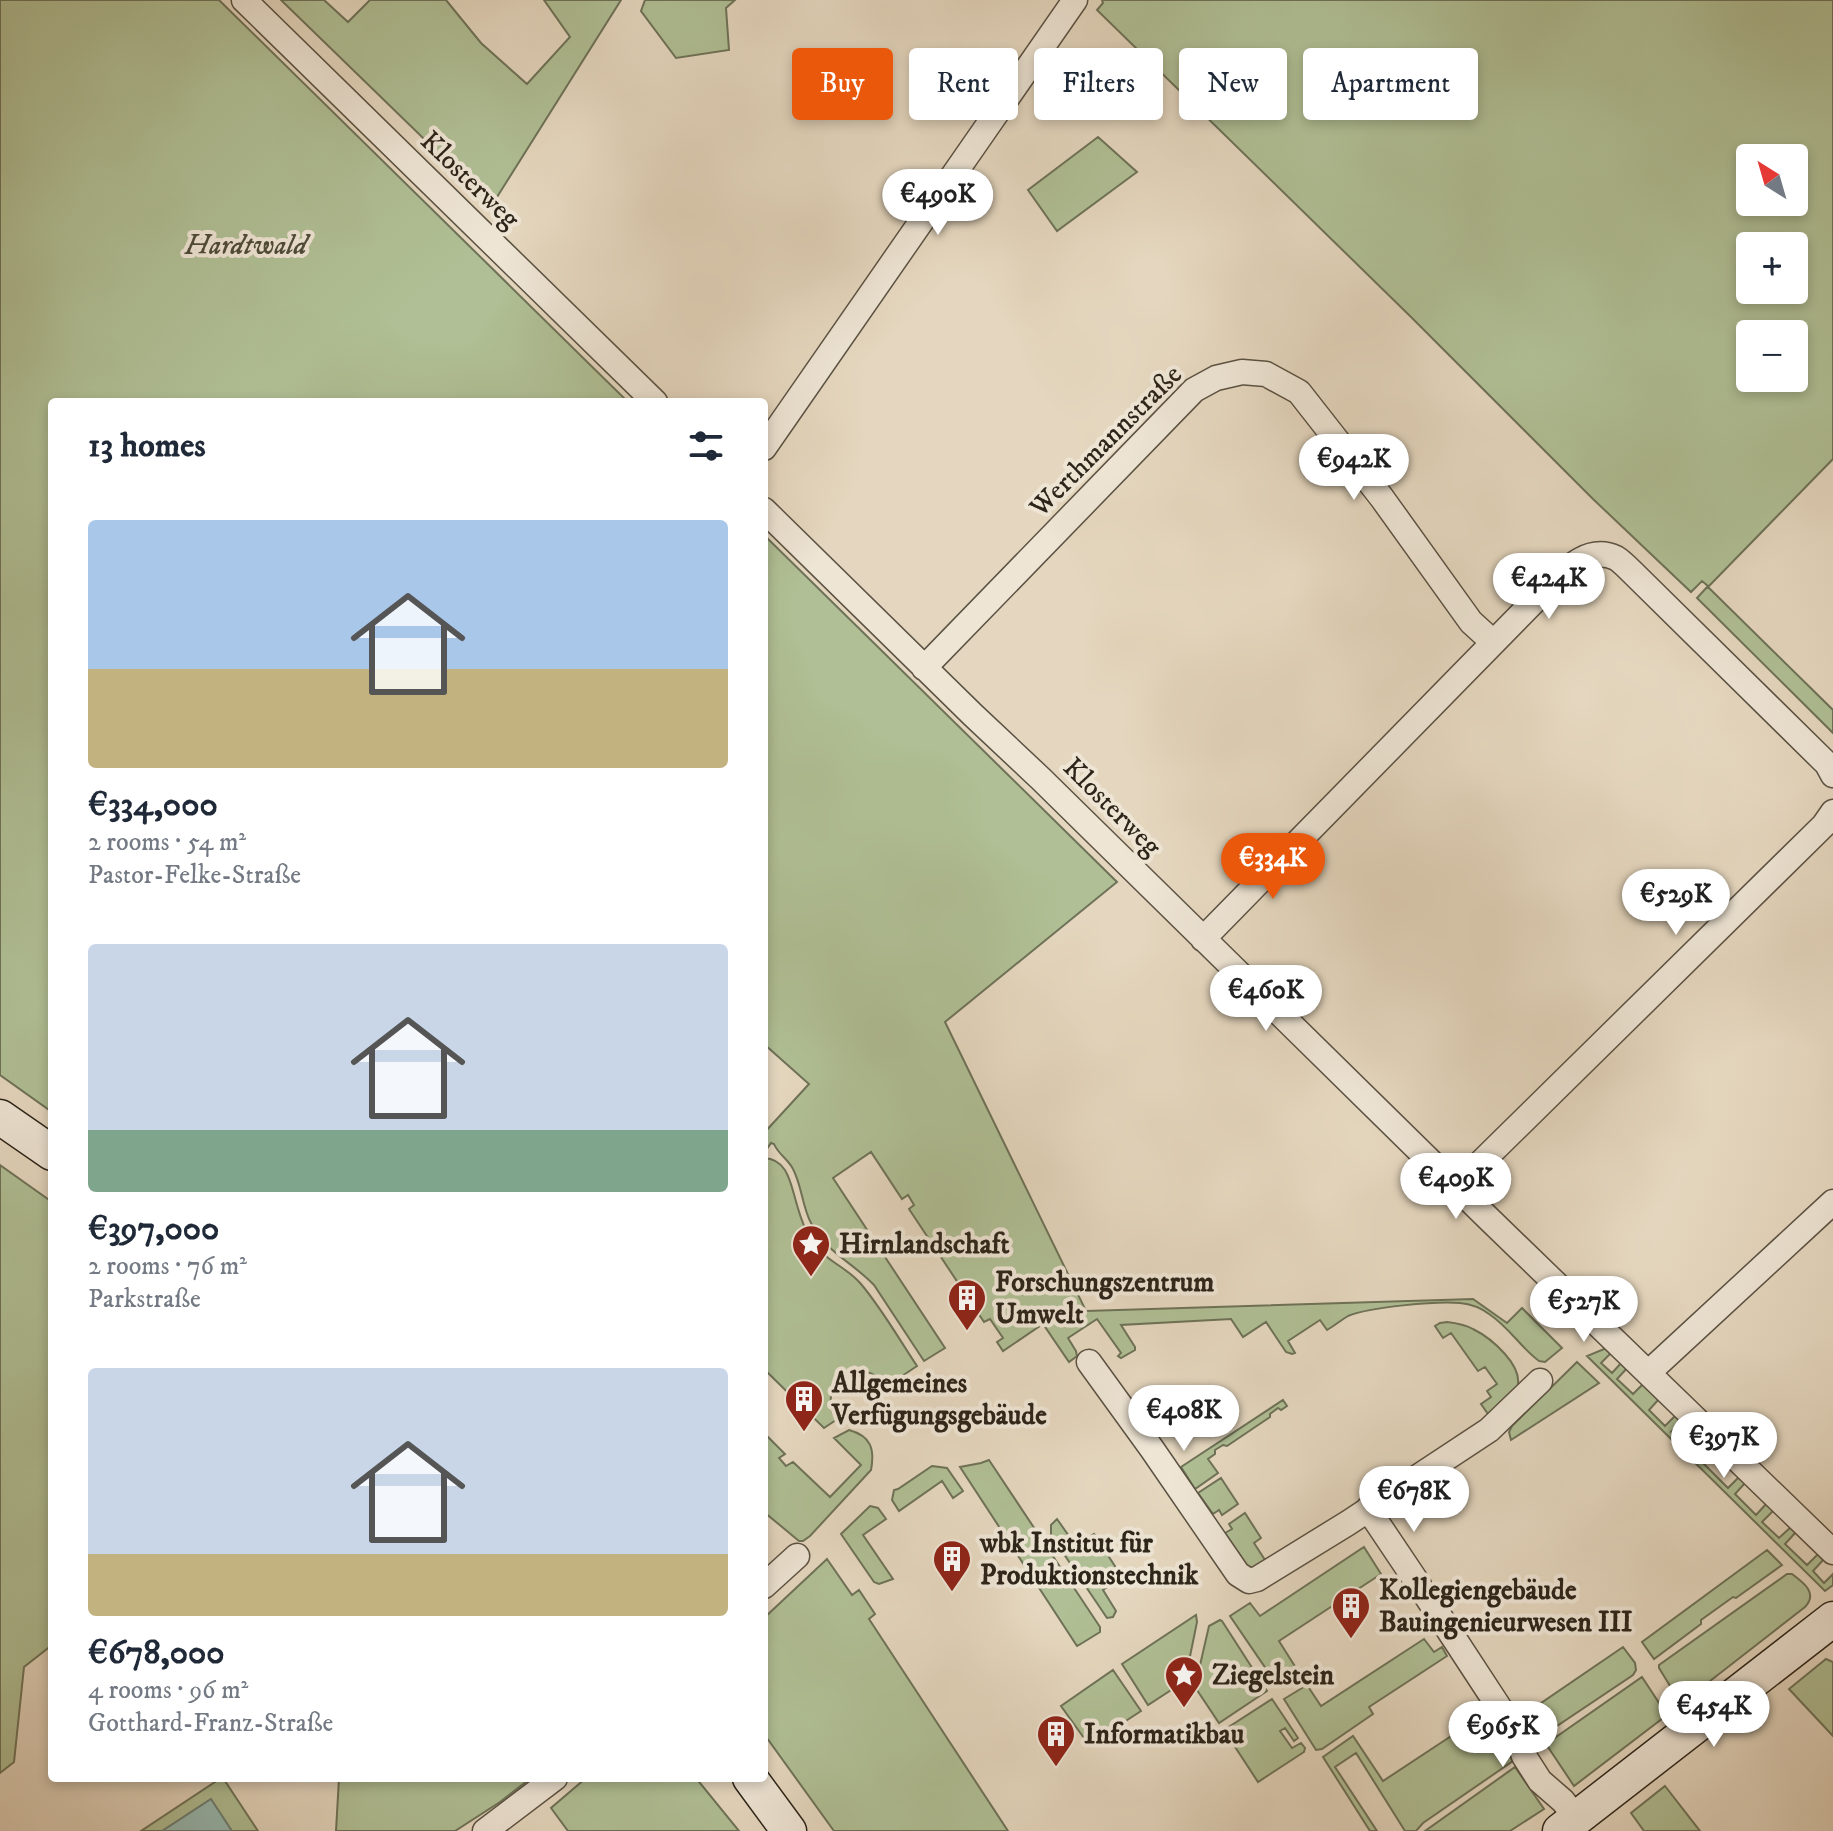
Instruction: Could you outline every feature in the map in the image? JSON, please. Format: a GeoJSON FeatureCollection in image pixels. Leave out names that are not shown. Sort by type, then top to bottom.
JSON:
{"type":"FeatureCollection","features":[{"type":"Feature","properties":{"kind":"street","name":"Klosterweg"},"geometry":{"type":"LineString","coordinates":[[244,0],[651,398]]}},
{"type":"Feature","properties":{"kind":"street"},"geometry":{"type":"LineString","coordinates":[[768,442],[1075,0]]}},
{"type":"Feature","properties":{"kind":"street","name":"Werthmannstraße"},"geometry":{"type":"LineString","coordinates":[[924,668],[1194,390],[1216,378],[1242,372],[1266,374],[1299,392],[1382,498],[1471,622],[1493,642]]}},
{"type":"Feature","properties":{"kind":"street","name":"Klosterweg"},"geometry":{"type":"LineString","coordinates":[[768,514],[1833,1552]]}},
{"type":"Feature","properties":{"kind":"street"},"geometry":{"type":"LineString","coordinates":[[1203,939],[1543,592],[1578,560],[1596,555],[1616,558],[1827,764],[1833,775]]}},
{"type":"Feature","properties":{"kind":"street"},"geometry":{"type":"LineString","coordinates":[[1456,1187],[1814,835],[1833,812]]}},
{"type":"Feature","properties":{"kind":"street"},"geometry":{"type":"LineString","coordinates":[[0,1117],[48,1150]]}},
{"type":"Feature","properties":{"kind":"street"},"geometry":{"type":"LineString","coordinates":[[1648,1373],[1833,1202]]}},
{"type":"Feature","properties":{"kind":"street"},"geometry":{"type":"LineString","coordinates":[[1089,1362],[1220,1549],[1243,1579],[1249,1581],[1257,1579],[1489,1430],[1540,1381]]}},
{"type":"Feature","properties":{"kind":"street"},"geometry":{"type":"LineString","coordinates":[[1368,1509],[1516,1733],[1535,1747],[1551,1771],[1567,1822],[1833,1619]]}},
{"type":"Feature","properties":{"kind":"street"},"geometry":{"type":"LineString","coordinates":[[768,1582],[797,1556]]}},
{"type":"Feature","properties":{"kind":"street"},"geometry":{"type":"LineString","coordinates":[[485,1831],[550,1782]]}},
{"type":"Feature","properties":{"kind":"street"},"geometry":{"type":"LineString","coordinates":[[753,1782],[789,1831]]}},
{"type":"Feature","properties":{"kind":"green space","name":"Hardtwald"},"geometry":{"type":"Polygon","coordinates":[[[0,0],[219,0],[624,398],[48,398],[48,1109],[0,1075],[0,0]]]}},
{"type":"Feature","properties":{"kind":"green space"},"geometry":{"type":"Polygon","coordinates":[[[281,0],[324,0],[348,22],[370,0],[446,0],[481,43],[527,84],[570,37],[544,0],[621,0],[492,205],[281,0]]]}},
{"type":"Feature","properties":{"kind":"green space"},"geometry":{"type":"Polygon","coordinates":[[[645,0],[735,0],[726,8],[729,50],[676,58],[641,11],[645,0]]]}},
{"type":"Feature","properties":{"kind":"green space"},"geometry":{"type":"Polygon","coordinates":[[[1102,0],[1833,0],[1833,459],[1708,587],[1833,710],[1833,733],[1697,598],[1708,586],[1702,581],[1691,592],[1210,120],[1287,120],[1287,48],[1179,48],[1179,90],[1163,75],[1163,48],[1136,48],[1097,10],[1102,0]]]}},
{"type":"Feature","properties":{"kind":"green space"},"geometry":{"type":"Polygon","coordinates":[[[1098,137],[1137,172],[1057,231],[1028,190],[1098,137]]]}},
{"type":"Feature","properties":{"kind":"green space"},"geometry":{"type":"Polygon","coordinates":[[[768,539],[1117,882],[945,1022],[1086,1311],[1473,1299],[1507,1323],[1522,1308],[1562,1348],[1545,1362],[1539,1361],[1486,1312],[1468,1304],[1449,1303],[1371,1310],[1348,1316],[1327,1330],[1320,1320],[1288,1341],[1295,1353],[1292,1354],[1286,1352],[1266,1322],[1243,1337],[1231,1319],[1121,1325],[1135,1350],[1121,1358],[1118,1356],[1121,1353],[1097,1319],[1068,1338],[1077,1356],[1069,1362],[1043,1324],[1003,1351],[997,1342],[1003,1338],[990,1319],[984,1322],[909,1209],[914,1205],[908,1195],[902,1199],[871,1152],[833,1178],[945,1348],[924,1361],[874,1285],[817,1233],[808,1216],[793,1169],[774,1144],[768,1147],[768,1129],[809,1084],[768,1048],[768,539]]]}},
{"type":"Feature","properties":{"kind":"green space"},"geometry":{"type":"Polygon","coordinates":[[[768,1159],[777,1162],[786,1172],[803,1223],[815,1245],[861,1284],[917,1366],[887,1386],[876,1376],[865,1372],[844,1376],[831,1394],[836,1420],[824,1428],[768,1373],[768,1159]]]}},
{"type":"Feature","properties":{"kind":"green space"},"geometry":{"type":"Polygon","coordinates":[[[0,1165],[48,1199],[48,1648],[24,1667],[14,1762],[0,1773],[0,1165]]]}},
{"type":"Feature","properties":{"kind":"green space"},"geometry":{"type":"Polygon","coordinates":[[[1447,1322],[1466,1326],[1489,1339],[1505,1354],[1516,1371],[1517,1389],[1488,1414],[1481,1404],[1491,1397],[1487,1391],[1497,1384],[1485,1367],[1478,1371],[1451,1333],[1443,1338],[1435,1326],[1447,1322]]]}},
{"type":"Feature","properties":{"kind":"green space"},"geometry":{"type":"Polygon","coordinates":[[[1609,1347],[1613,1351],[1601,1363],[1612,1373],[1623,1361],[1629,1366],[1617,1379],[1633,1394],[1645,1382],[1660,1398],[1649,1410],[1665,1426],[1677,1414],[1683,1420],[1671,1432],[1693,1453],[1705,1442],[1712,1449],[1701,1461],[1728,1488],[1740,1476],[1746,1482],[1735,1494],[1756,1515],[1767,1503],[1774,1510],[1762,1522],[1779,1538],[1791,1527],[1796,1532],[1785,1544],[1807,1565],[1818,1554],[1824,1559],[1813,1571],[1824,1583],[1833,1574],[1833,1585],[1825,1591],[1587,1356],[1609,1347]]]}},
{"type":"Feature","properties":{"kind":"green space"},"geometry":{"type":"Polygon","coordinates":[[[1577,1362],[1599,1383],[1511,1440],[1509,1432],[1512,1426],[1577,1362]]]}},
{"type":"Feature","properties":{"kind":"green space"},"geometry":{"type":"Polygon","coordinates":[[[1283,1400],[1287,1406],[1281,1410],[1278,1408],[1270,1417],[1227,1446],[1215,1450],[1215,1454],[1208,1459],[1218,1473],[1195,1489],[1181,1467],[1283,1400]]]}},
{"type":"Feature","properties":{"kind":"green space"},"geometry":{"type":"Polygon","coordinates":[[[849,1430],[867,1440],[872,1450],[871,1470],[810,1536],[799,1541],[768,1515],[768,1437],[785,1454],[779,1458],[786,1466],[793,1462],[830,1497],[861,1465],[834,1438],[849,1430]]]}},
{"type":"Feature","properties":{"kind":"green space"},"geometry":{"type":"Polygon","coordinates":[[[989,1460],[1100,1627],[1100,1632],[1077,1646],[960,1467],[989,1460]]]}},
{"type":"Feature","properties":{"kind":"green space"},"geometry":{"type":"Polygon","coordinates":[[[932,1466],[947,1468],[963,1491],[953,1498],[942,1481],[899,1511],[892,1500],[894,1490],[932,1466]]]}},
{"type":"Feature","properties":{"kind":"green space"},"geometry":{"type":"Polygon","coordinates":[[[1221,1478],[1238,1504],[1222,1515],[1219,1510],[1213,1514],[1198,1493],[1221,1478]]]}},
{"type":"Feature","properties":{"kind":"green space"},"geometry":{"type":"Polygon","coordinates":[[[870,1506],[878,1508],[886,1519],[863,1535],[893,1579],[879,1584],[874,1582],[841,1534],[870,1506]]]}},
{"type":"Feature","properties":{"kind":"green space"},"geometry":{"type":"Polygon","coordinates":[[[1245,1513],[1261,1538],[1254,1543],[1267,1563],[1250,1570],[1225,1533],[1232,1529],[1229,1524],[1245,1513]]]}},
{"type":"Feature","properties":{"kind":"green space"},"geometry":{"type":"Polygon","coordinates":[[[1057,1519],[1076,1546],[1094,1534],[1122,1577],[1103,1590],[1116,1611],[1113,1617],[1107,1618],[1051,1535],[1051,1525],[1057,1519]]]}},
{"type":"Feature","properties":{"kind":"green space"},"geometry":{"type":"Polygon","coordinates":[[[1364,1547],[1381,1574],[1279,1641],[1296,1668],[1275,1682],[1230,1616],[1250,1603],[1260,1616],[1364,1547]]]}},
{"type":"Feature","properties":{"kind":"green space"},"geometry":{"type":"Polygon","coordinates":[[[1767,1550],[1782,1565],[1701,1620],[1701,1624],[1654,1659],[1642,1642],[1767,1550]]]}},
{"type":"Feature","properties":{"kind":"green space"},"geometry":{"type":"Polygon","coordinates":[[[827,1559],[852,1595],[859,1590],[875,1614],[869,1619],[1008,1831],[834,1831],[768,1740],[768,1614],[827,1559]]]}},
{"type":"Feature","properties":{"kind":"green space"},"geometry":{"type":"Polygon","coordinates":[[[1787,1574],[1792,1574],[1808,1589],[1810,1597],[1805,1607],[1680,1702],[1659,1665],[1787,1574]]]}},
{"type":"Feature","properties":{"kind":"green space"},"geometry":{"type":"Polygon","coordinates":[[[1196,1615],[1185,1681],[1148,1705],[1122,1664],[1196,1615]]]}},
{"type":"Feature","properties":{"kind":"green space"},"geometry":{"type":"Polygon","coordinates":[[[1220,1620],[1267,1691],[1219,1723],[1195,1687],[1209,1626],[1220,1620]]]}},
{"type":"Feature","properties":{"kind":"green space"},"geometry":{"type":"Polygon","coordinates":[[[1424,1639],[1434,1652],[1442,1647],[1447,1656],[1369,1707],[1373,1714],[1316,1750],[1284,1699],[1307,1685],[1321,1706],[1424,1639]]]}},
{"type":"Feature","properties":{"kind":"green space"},"geometry":{"type":"Polygon","coordinates":[[[1623,1647],[1635,1663],[1633,1675],[1539,1736],[1526,1717],[1528,1712],[1623,1647]]]}},
{"type":"Feature","properties":{"kind":"green space"},"geometry":{"type":"Polygon","coordinates":[[[1826,1659],[1833,1662],[1833,1736],[1789,1689],[1826,1659]]]}},
{"type":"Feature","properties":{"kind":"green space"},"geometry":{"type":"Polygon","coordinates":[[[1113,1670],[1141,1711],[1089,1745],[1061,1706],[1113,1670]]]}},
{"type":"Feature","properties":{"kind":"green space"},"geometry":{"type":"Polygon","coordinates":[[[1642,1677],[1667,1715],[1574,1786],[1546,1744],[1642,1677]]]}},
{"type":"Feature","properties":{"kind":"green space"},"geometry":{"type":"Polygon","coordinates":[[[1272,1699],[1298,1738],[1294,1741],[1285,1728],[1280,1731],[1292,1748],[1301,1743],[1305,1748],[1304,1752],[1258,1782],[1224,1730],[1272,1699]]]}},
{"type":"Feature","properties":{"kind":"green space"},"geometry":{"type":"Polygon","coordinates":[[[1477,1702],[1485,1710],[1513,1761],[1416,1831],[1405,1831],[1356,1753],[1335,1767],[1377,1831],[1370,1831],[1323,1757],[1353,1736],[1383,1781],[1477,1719],[1470,1706],[1477,1702]]]}},
{"type":"Feature","properties":{"kind":"green space"},"geometry":{"type":"Polygon","coordinates":[[[1515,1767],[1544,1809],[1510,1831],[1425,1831],[1515,1767]]]}},
{"type":"Feature","properties":{"kind":"green space"},"geometry":{"type":"Polygon","coordinates":[[[215,1782],[226,1782],[258,1831],[141,1831],[215,1782]]]}},
{"type":"Feature","properties":{"kind":"green space"},"geometry":{"type":"Polygon","coordinates":[[[339,1782],[526,1782],[455,1831],[336,1831],[339,1782]]]}},
{"type":"Feature","properties":{"kind":"green space"},"geometry":{"type":"Polygon","coordinates":[[[581,1782],[699,1782],[739,1831],[568,1831],[551,1808],[581,1782]]]}},
{"type":"Feature","properties":{"kind":"green space"},"geometry":{"type":"Polygon","coordinates":[[[1665,1786],[1700,1831],[1644,1831],[1631,1813],[1665,1786]]]}},
{"type":"Feature","properties":{"kind":"water"},"geometry":{"type":"Polygon","coordinates":[[[211,1799],[232,1831],[162,1831],[211,1799]]]}},
{"type":"Feature","properties":{"kind":"place","name":"Hirnlandschaft"},"geometry":{"type":"Point","coordinates":[811,1278]}},
{"type":"Feature","properties":{"kind":"place","name":"Forschungszentrum Umwelt"},"geometry":{"type":"Point","coordinates":[967,1332]}},
{"type":"Feature","properties":{"kind":"place","name":"Allgemeines Verfügungsgebäude"},"geometry":{"type":"Point","coordinates":[804,1433]}},
{"type":"Feature","properties":{"kind":"place","name":"wbk Institut für Produktionstechnik"},"geometry":{"type":"Point","coordinates":[952,1593]}},
{"type":"Feature","properties":{"kind":"place","name":"Kollegiengebäude Bauingenieurwesen III"},"geometry":{"type":"Point","coordinates":[1351,1640]}},
{"type":"Feature","properties":{"kind":"place","name":"Ziegelstein"},"geometry":{"type":"Point","coordinates":[1184,1709]}},
{"type":"Feature","properties":{"kind":"place","name":"Informatikbau"},"geometry":{"type":"Point","coordinates":[1056,1768]}}]}
